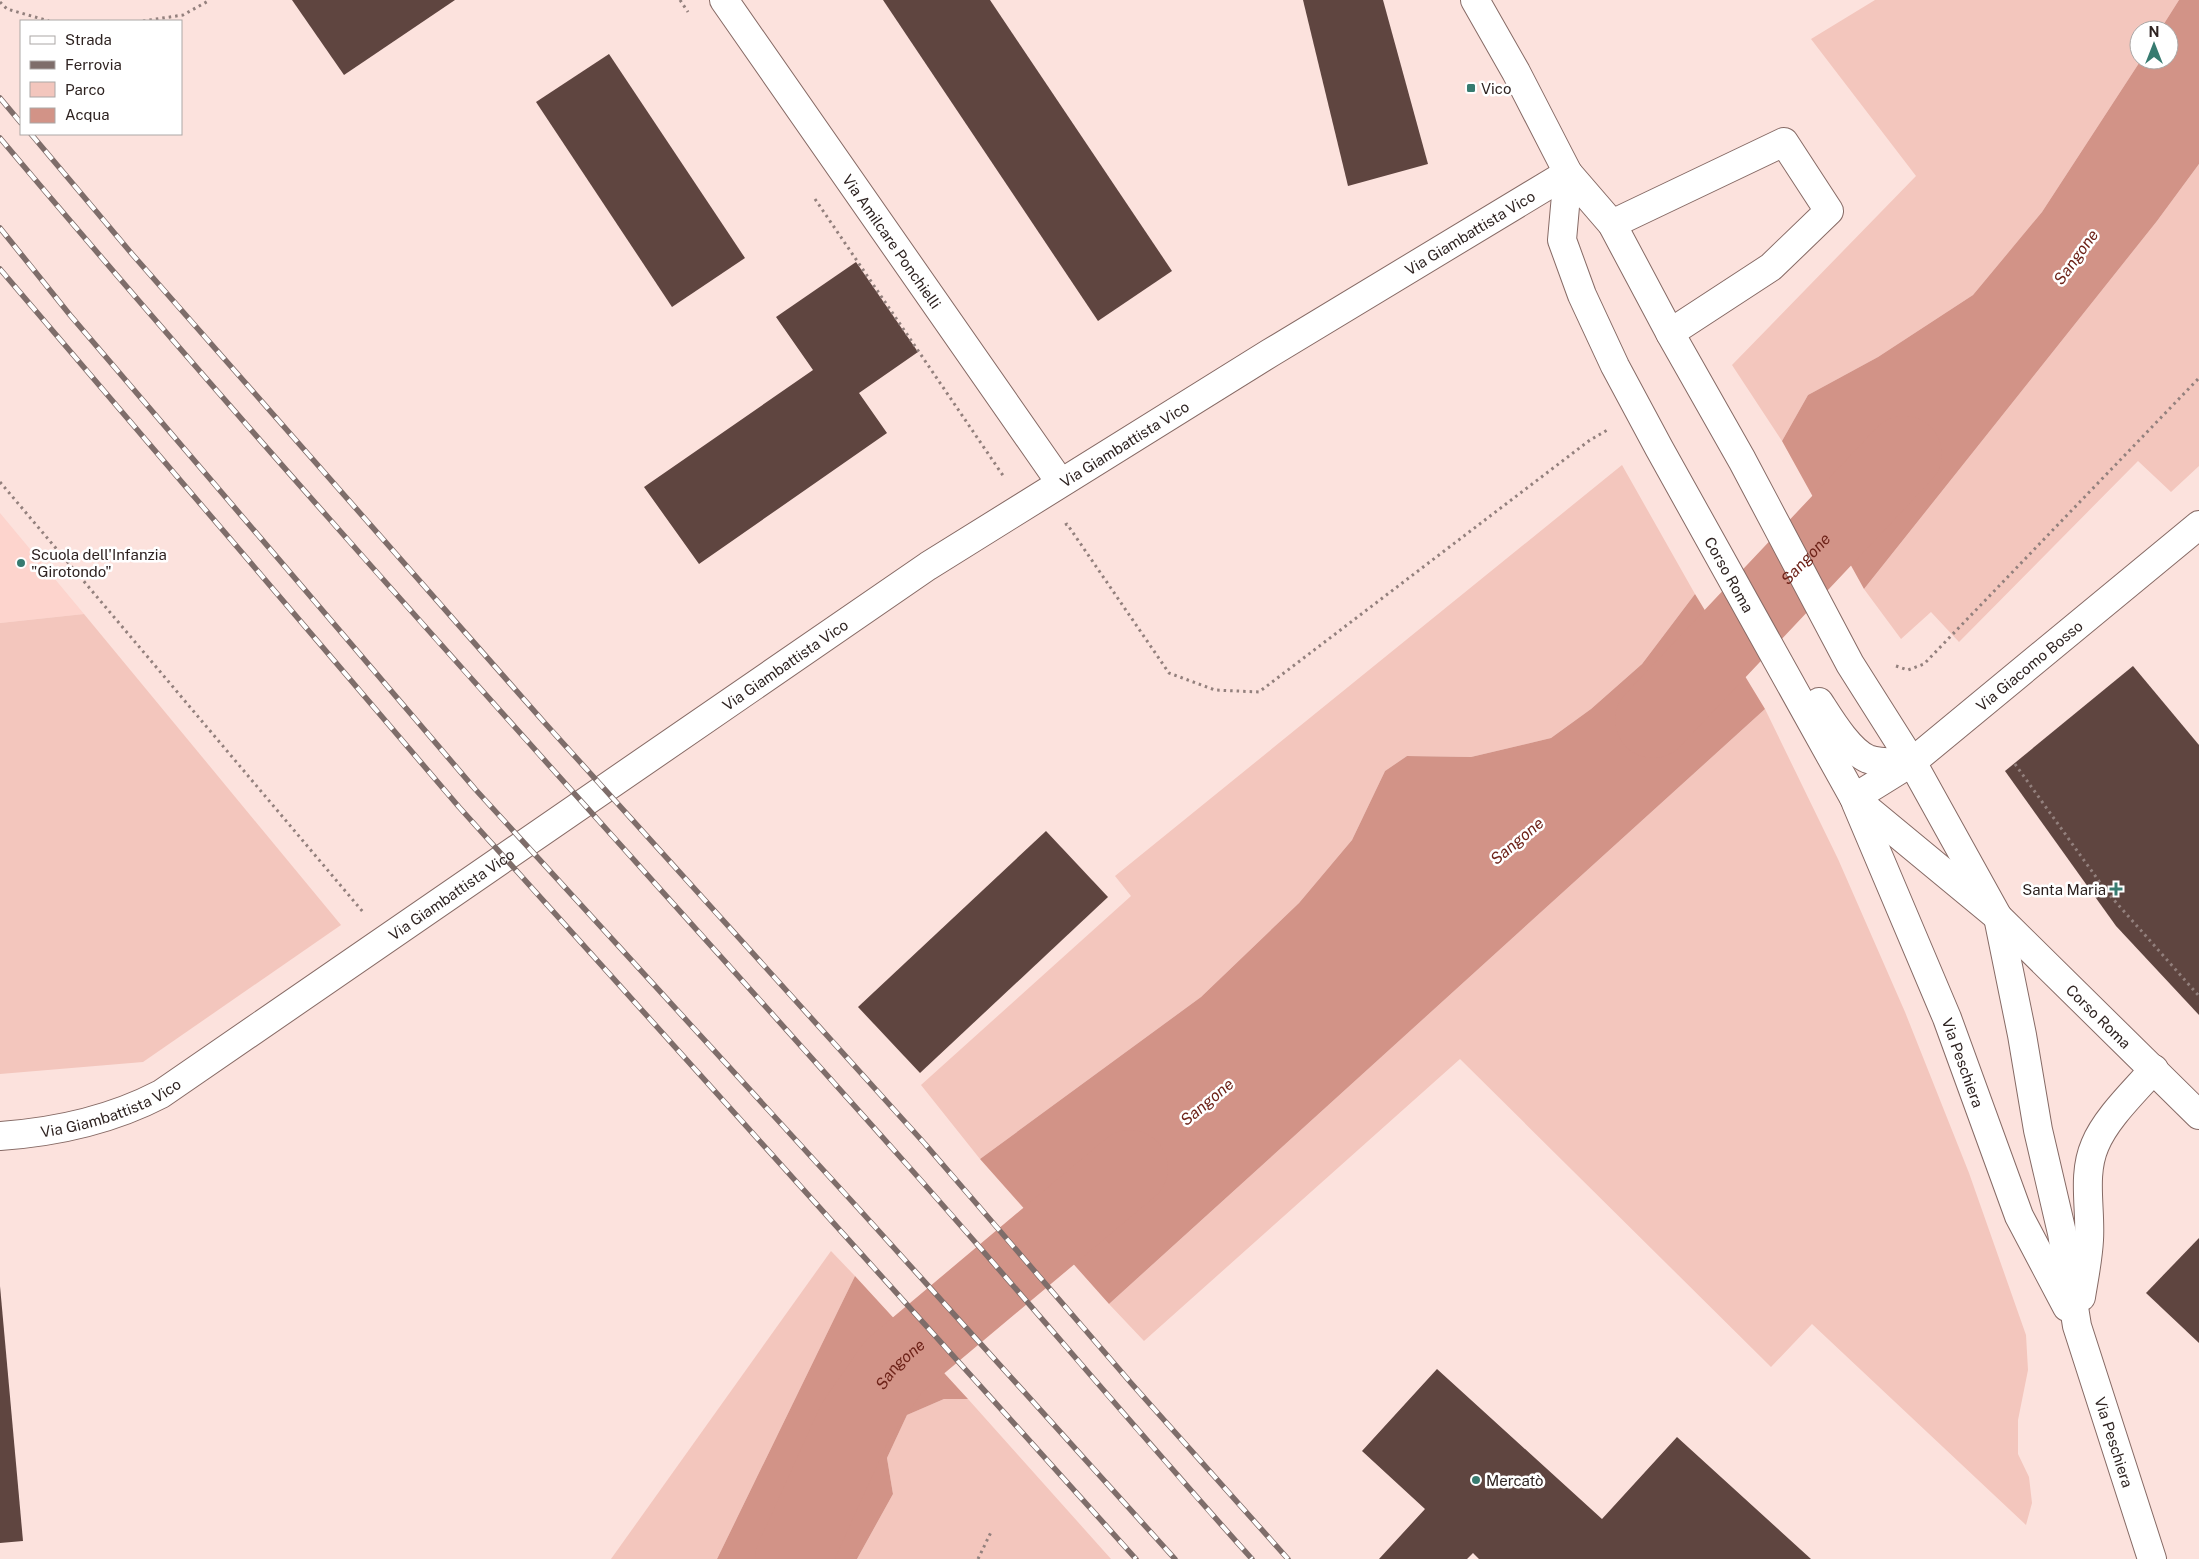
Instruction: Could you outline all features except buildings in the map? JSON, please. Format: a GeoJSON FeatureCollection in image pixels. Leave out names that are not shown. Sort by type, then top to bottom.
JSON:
{"type":"FeatureCollection","features":[{"type":"Feature","properties":{"kind":"street","name":"Via Amilcare Ponchielli"},"geometry":{"type":"LineString","coordinates":[[724,0],[1060,482]]}},
{"type":"Feature","properties":{"kind":"street","name":"Corso Roma"},"geometry":{"type":"LineString","coordinates":[[1475,0],[1516,72],[1568,174],[1612,224],[1670,333],[1742,460],[1850,664],[1912,762],[1998,918]]}},
{"type":"Feature","properties":{"kind":"street"},"geometry":{"type":"LineString","coordinates":[[1612,224],[1784,142],[1829,211],[1771,267],[1670,333]]}},
{"type":"Feature","properties":{"kind":"street","name":"Via Giambattista Vico"},"geometry":{"type":"LineString","coordinates":[[0,1136],[62,1128],[100,1119],[140,1105],[161,1094],[928,566],[1024,507],[1060,482],[1568,174]]}},
{"type":"Feature","properties":{"kind":"street","name":"Corso Roma"},"geometry":{"type":"LineString","coordinates":[[1568,174],[1562,240],[1582,295],[1615,366],[1659,448],[1854,798],[1998,918],[2199,1115]]}},
{"type":"Feature","properties":{"kind":"street","name":"Via Giacomo Bosso"},"geometry":{"type":"LineString","coordinates":[[1854,798],[1912,762],[2199,525]]}},
{"type":"Feature","properties":{"kind":"street"},"geometry":{"type":"LineString","coordinates":[[1785,672],[1812,691],[1836,728],[1852,746],[1868,759],[1912,762]]}},
{"type":"Feature","properties":{"kind":"street","name":"Via Peschiera"},"geometry":{"type":"LineString","coordinates":[[1854,798],[1947,1018],[2019,1216],[2077,1326]]}},
{"type":"Feature","properties":{"kind":"street","name":"Via Peschiera"},"geometry":{"type":"LineString","coordinates":[[1998,918],[2022,1035],[2038,1130],[2062,1233],[2077,1326],[2152,1559]]}},
{"type":"Feature","properties":{"kind":"street","name":"Via Peschiera"},"geometry":{"type":"LineString","coordinates":[[2077,1326],[2089,1240],[2087,1196],[2089,1168],[2095,1144],[2109,1122],[2154,1069]]}},
{"type":"Feature","properties":{"kind":"path"},"geometry":{"type":"LineString","coordinates":[[150,20],[183,15],[210,0]]}},
{"type":"Feature","properties":{"kind":"path"},"geometry":{"type":"LineString","coordinates":[[680,0],[691,16]]}},
{"type":"Feature","properties":{"kind":"path"},"geometry":{"type":"LineString","coordinates":[[0,2],[7,9],[46,20]]}},
{"type":"Feature","properties":{"kind":"path"},"geometry":{"type":"LineString","coordinates":[[815,198],[1000,471]]}},
{"type":"Feature","properties":{"kind":"path"},"geometry":{"type":"LineString","coordinates":[[1890,664],[1908,670],[1924,664],[2199,378]]}},
{"type":"Feature","properties":{"kind":"path"},"geometry":{"type":"LineString","coordinates":[[1060,528],[1067,524],[1169,673],[1216,690],[1259,692],[1590,440]]}},
{"type":"Feature","properties":{"kind":"path"},"geometry":{"type":"LineString","coordinates":[[0,482],[386,939]]}},
{"type":"Feature","properties":{"kind":"path"},"geometry":{"type":"LineString","coordinates":[[2015,764],[2106,891],[2199,996]]}},
{"type":"Feature","properties":{"kind":"path"},"geometry":{"type":"LineString","coordinates":[[978,1559],[992,1530]]}},
{"type":"Feature","properties":{"kind":"shaded area","name":"Scuola dell'Infanzia \"Girotondo\""},"geometry":{"type":"Polygon","coordinates":[[[0,513],[84,614],[0,623],[0,513]]]}},
{"type":"Feature","properties":{"kind":"green space"},"geometry":{"type":"Polygon","coordinates":[[[1875,0],[2179,0],[2166,20],[2129,20],[2129,70],[2134,70],[2042,212],[1973,295],[1878,357],[1808,395],[1782,441],[1732,365],[1916,176],[1811,39],[1875,0]]]}},
{"type":"Feature","properties":{"kind":"green space"},"geometry":{"type":"Polygon","coordinates":[[[2199,164],[2199,466],[2171,492],[2138,461],[1959,642],[1931,612],[1901,639],[1864,589],[2157,221],[2199,164]]]}},
{"type":"Feature","properties":{"kind":"green space"},"geometry":{"type":"Polygon","coordinates":[[[1622,465],[1695,594],[1642,664],[1591,709],[1551,738],[1471,757],[1407,756],[1385,771],[1352,840],[1299,903],[1201,997],[980,1159],[921,1085],[1131,896],[1115,876],[1622,465]]]}},
{"type":"Feature","properties":{"kind":"green space"},"geometry":{"type":"Polygon","coordinates":[[[84,614],[341,925],[143,1062],[0,1074],[0,623],[84,614]]]}},
{"type":"Feature","properties":{"kind":"green space"},"geometry":{"type":"Polygon","coordinates":[[[1765,709],[1838,859],[1905,1012],[1969,1173],[2026,1335],[2028,1370],[2018,1420],[2018,1454],[2029,1477],[2032,1503],[2026,1525],[1812,1324],[1771,1367],[1460,1059],[1144,1341],[1109,1304],[1765,709]]]}},
{"type":"Feature","properties":{"kind":"green space"},"geometry":{"type":"Polygon","coordinates":[[[831,1251],[855,1276],[717,1559],[611,1559],[831,1251]]]}},
{"type":"Feature","properties":{"kind":"green space"},"geometry":{"type":"Polygon","coordinates":[[[944,1399],[968,1399],[1111,1559],[857,1559],[893,1494],[887,1458],[907,1415],[944,1399]]]}},
{"type":"Feature","properties":{"kind":"water"},"geometry":{"type":"Polygon","coordinates":[[[2179,0],[2199,0],[2199,164],[2157,221],[1864,589],[1782,441],[1808,395],[1878,357],[1973,295],[2042,212],[2134,70],[2179,70],[2179,20],[2166,20],[2179,0]]]}},
{"type":"Feature","properties":{"kind":"water"},"geometry":{"type":"Polygon","coordinates":[[[1695,594],[1765,709],[1109,1304],[980,1159],[1201,997],[1299,903],[1352,840],[1385,771],[1407,756],[1471,757],[1551,738],[1591,709],[1642,664],[1695,594]]]}},
{"type":"Feature","properties":{"kind":"water"},"geometry":{"type":"Polygon","coordinates":[[[855,1276],[968,1399],[944,1399],[907,1415],[887,1458],[893,1494],[857,1559],[717,1559],[855,1276]]]}},
{"type":"Feature","properties":{"kind":"waterway","name":"Sangone"},"geometry":{"type":"LineString","coordinates":[[1653,720],[1904,454]]}},
{"type":"Feature","properties":{"kind":"waterway","name":"Sangone"},"geometry":{"type":"LineString","coordinates":[[793,1559],[855,1422],[894,1366],[1130,1168]]}},
{"type":"Feature","properties":{"kind":"railway"},"geometry":{"type":"LineString","coordinates":[[0,98],[20,122]]}},
{"type":"Feature","properties":{"kind":"railway"},"geometry":{"type":"LineString","coordinates":[[32,135],[132,254],[543,721],[925,1144],[1131,1383],[1288,1559]]}},
{"type":"Feature","properties":{"kind":"railway"},"geometry":{"type":"LineString","coordinates":[[0,138],[110,268],[334,524],[901,1158],[1252,1559]]}},
{"type":"Feature","properties":{"kind":"railway"},"geometry":{"type":"LineString","coordinates":[[0,228],[70,315],[475,789],[858,1208],[1175,1559]]}},
{"type":"Feature","properties":{"kind":"railway"},"geometry":{"type":"LineString","coordinates":[[0,269],[459,807],[1136,1559]]}},
{"type":"Feature","properties":{"kind":"place","name":"Vico"},"geometry":{"type":"Point","coordinates":[1471,88]}},
{"type":"Feature","properties":{"kind":"place","name":"Scuola dell'Infanzia \"Girotondo\""},"geometry":{"type":"Point","coordinates":[21,563]}},
{"type":"Feature","properties":{"kind":"place","name":"Santa Maria"},"geometry":{"type":"Point","coordinates":[2116,889]}},
{"type":"Feature","properties":{"kind":"place","name":"Mercatò"},"geometry":{"type":"Point","coordinates":[1476,1480]}}]}
